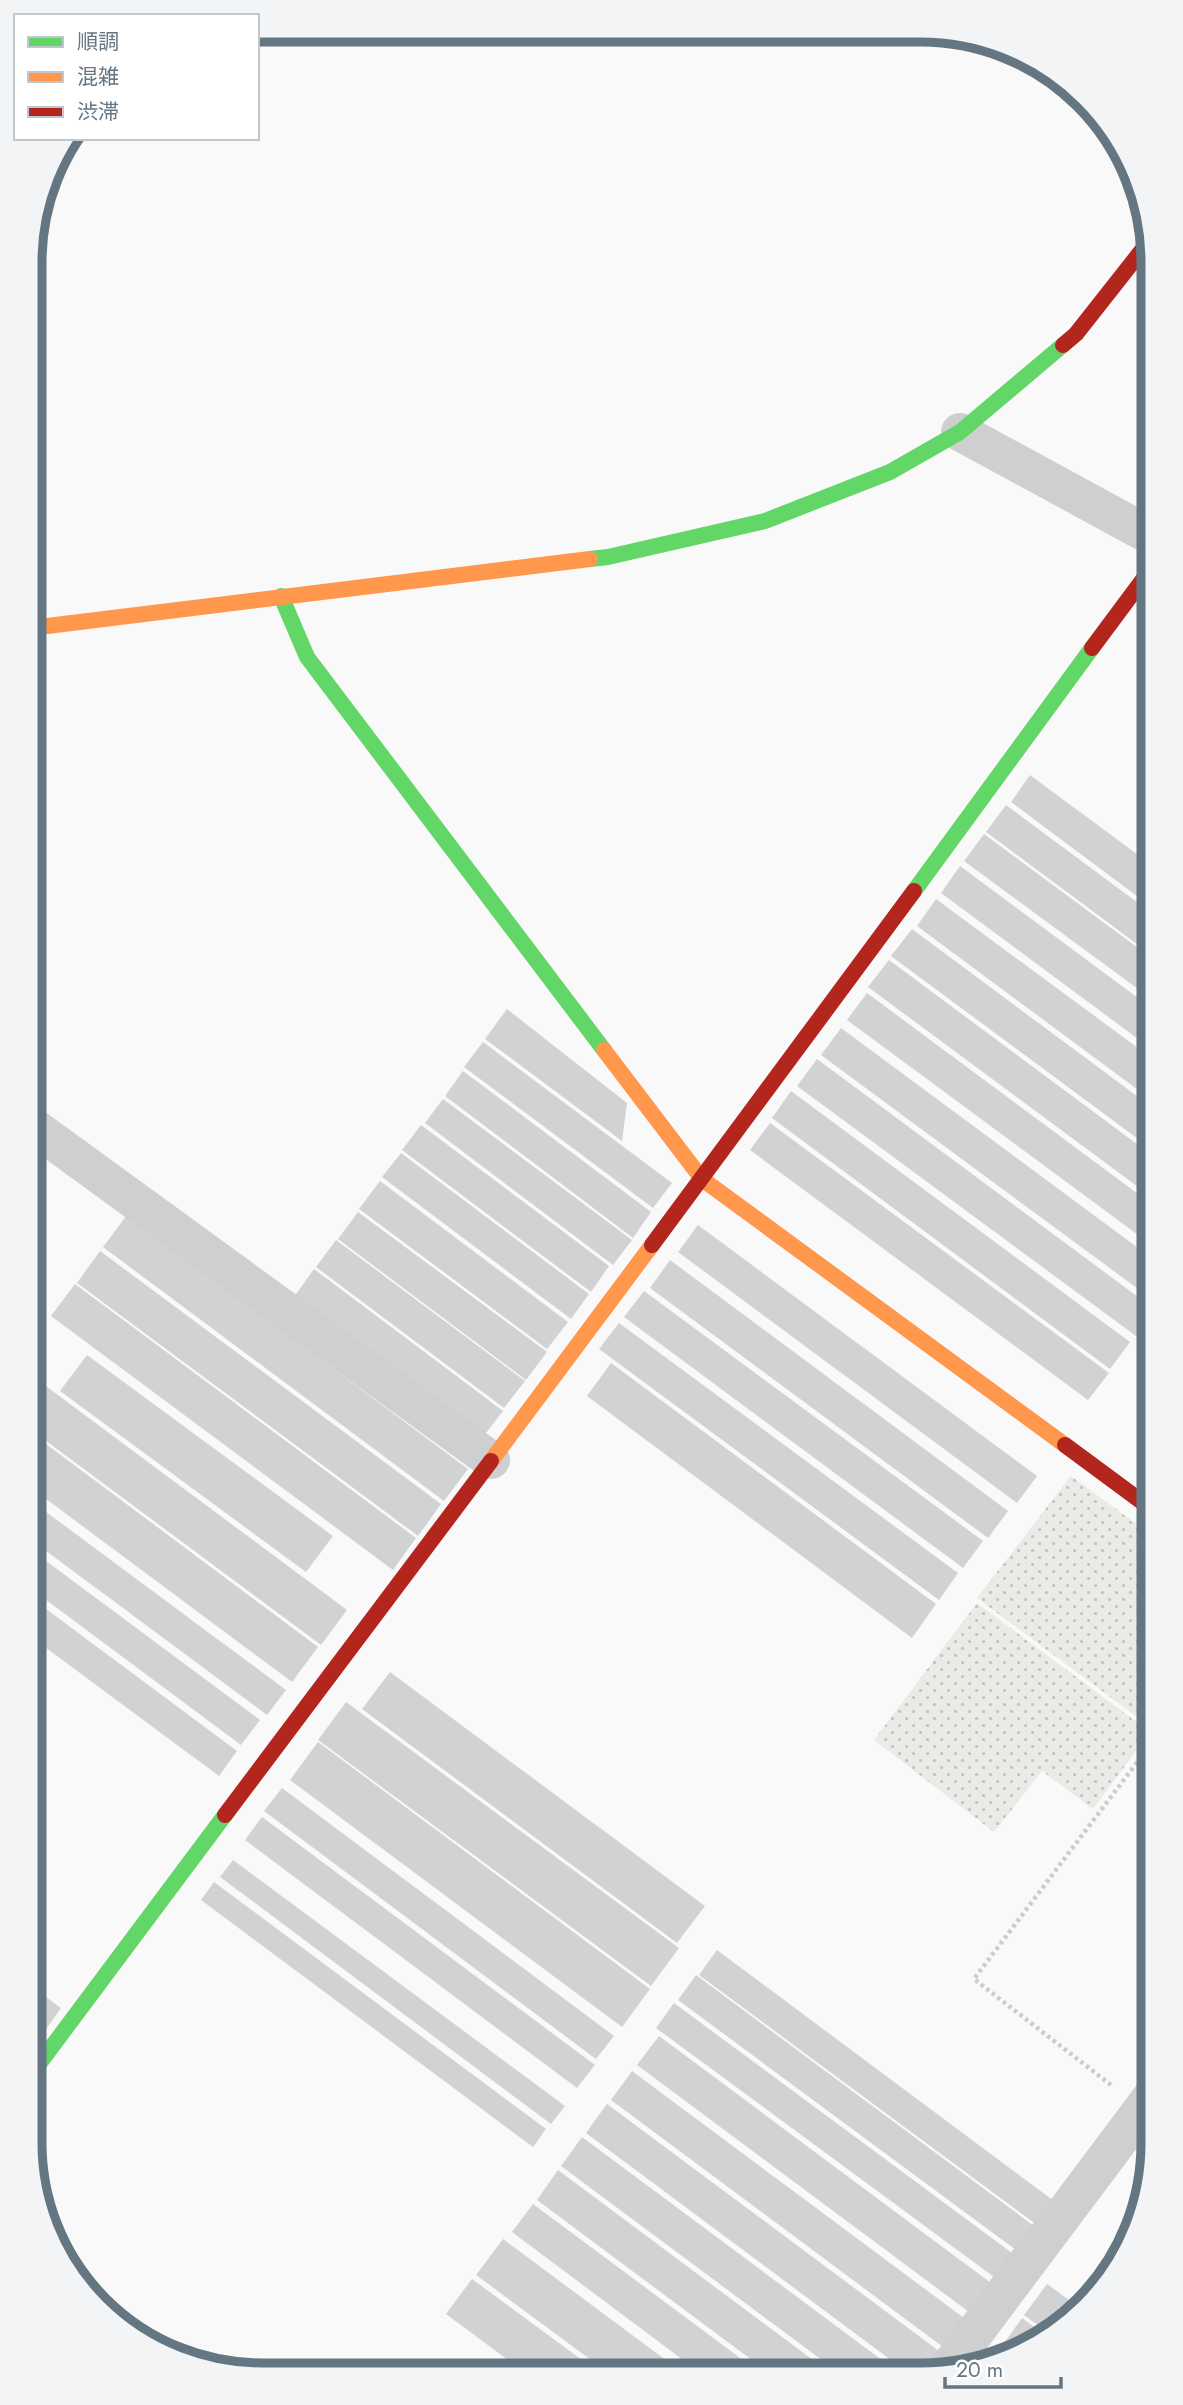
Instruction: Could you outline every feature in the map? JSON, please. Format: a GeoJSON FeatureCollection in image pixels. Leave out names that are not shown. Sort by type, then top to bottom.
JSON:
{"type":"FeatureCollection","features":[{"type":"Feature","properties":{"kind":"street"},"geometry":{"type":"LineString","coordinates":[[42,627],[608,557],[765,521],[890,472],[960,432],[1076,334],[1141,251]]}},
{"type":"Feature","properties":{"kind":"street"},"geometry":{"type":"LineString","coordinates":[[960,432],[1141,530]]}},
{"type":"Feature","properties":{"kind":"street"},"geometry":{"type":"LineString","coordinates":[[42,2060],[702,1179],[1141,582]]}},
{"type":"Feature","properties":{"kind":"street"},"geometry":{"type":"LineString","coordinates":[[281,596],[307,657],[702,1179],[1141,1501]]}},
{"type":"Feature","properties":{"kind":"street"},"geometry":{"type":"LineString","coordinates":[[42,1133],[491,1460]]}},
{"type":"Feature","properties":{"kind":"street"},"geometry":{"type":"LineString","coordinates":[[954,2360],[1141,2111]]}},
{"type":"Feature","properties":{"kind":"path"},"geometry":{"type":"LineString","coordinates":[[1141,1757],[974,1979],[1141,2097]]}},
{"type":"Feature","properties":{"kind":"shaded area"},"geometry":{"type":"Polygon","coordinates":[[[1071,1476],[1141,1527],[1141,1720],[977,1598],[1071,1476]]]}},
{"type":"Feature","properties":{"kind":"shaded area"},"geometry":{"type":"Polygon","coordinates":[[[977,1603],[1141,1725],[1141,1744],[1093,1809],[1042,1771],[994,1832],[874,1740],[977,1603]]]}},
{"type":"Feature","properties":{"kind":"building"},"geometry":{"type":"Polygon","coordinates":[[[1030,775],[1141,857],[1141,899],[1011,802],[1030,775]]]}},
{"type":"Feature","properties":{"kind":"building"},"geometry":{"type":"Polygon","coordinates":[[[1006,805],[1141,905],[1141,947],[986,832],[1006,805]]]}},
{"type":"Feature","properties":{"kind":"building"},"geometry":{"type":"Polygon","coordinates":[[[984,834],[1141,950],[1141,991],[964,861],[984,834]]]}},
{"type":"Feature","properties":{"kind":"building"},"geometry":{"type":"Polygon","coordinates":[[[960,866],[1141,1000],[1141,1041],[941,893],[960,866]]]}},
{"type":"Feature","properties":{"kind":"building"},"geometry":{"type":"Polygon","coordinates":[[[936,899],[1141,1050],[1141,1092],[917,926],[936,899]]]}},
{"type":"Feature","properties":{"kind":"building"},"geometry":{"type":"Polygon","coordinates":[[[912,929],[1141,1099],[1141,1141],[891,956],[912,929]]]}},
{"type":"Feature","properties":{"kind":"building"},"geometry":{"type":"Polygon","coordinates":[[[889,960],[1141,1147],[1141,1189],[868,987],[889,960]]]}},
{"type":"Feature","properties":{"kind":"building"},"geometry":{"type":"Polygon","coordinates":[[[867,993],[1141,1196],[1141,1237],[847,1020],[867,993]]]}},
{"type":"Feature","properties":{"kind":"building"},"geometry":{"type":"Polygon","coordinates":[[[507,1009],[627,1103],[622,1141],[485,1039],[507,1009]]]}},
{"type":"Feature","properties":{"kind":"building"},"geometry":{"type":"Polygon","coordinates":[[[841,1028],[1141,1250],[1141,1291],[821,1055],[841,1028]]]}},
{"type":"Feature","properties":{"kind":"building"},"geometry":{"type":"Polygon","coordinates":[[[483,1042],[672,1183],[653,1208],[464,1067],[483,1042]]]}},
{"type":"Feature","properties":{"kind":"building"},"geometry":{"type":"Polygon","coordinates":[[[817,1059],[1141,1299],[1141,1329],[1136,1336],[797,1086],[817,1059]]]}},
{"type":"Feature","properties":{"kind":"building"},"geometry":{"type":"Polygon","coordinates":[[[463,1071],[651,1212],[633,1238],[445,1096],[463,1071]]]}},
{"type":"Feature","properties":{"kind":"building"},"geometry":{"type":"Polygon","coordinates":[[[791,1091],[1130,1342],[1110,1369],[772,1118],[791,1091]]]}},
{"type":"Feature","properties":{"kind":"building"},"geometry":{"type":"Polygon","coordinates":[[[443,1099],[632,1240],[613,1265],[425,1123],[443,1099]]]}},
{"type":"Feature","properties":{"kind":"building"},"geometry":{"type":"Polygon","coordinates":[[[770,1123],[1109,1373],[1088,1400],[750,1150],[770,1123]]]}},
{"type":"Feature","properties":{"kind":"building"},"geometry":{"type":"Polygon","coordinates":[[[421,1125],[609,1266],[591,1292],[402,1150],[421,1125]]]}},
{"type":"Feature","properties":{"kind":"building"},"geometry":{"type":"Polygon","coordinates":[[[401,1153],[589,1294],[571,1319],[382,1177],[401,1153]]]}},
{"type":"Feature","properties":{"kind":"building"},"geometry":{"type":"Polygon","coordinates":[[[380,1181],[568,1322],[547,1349],[359,1209],[380,1181]]]}},
{"type":"Feature","properties":{"kind":"building"},"geometry":{"type":"Polygon","coordinates":[[[358,1212],[547,1352],[526,1380],[338,1239],[358,1212]]]}},
{"type":"Feature","properties":{"kind":"building"},"geometry":{"type":"Polygon","coordinates":[[[127,1215],[468,1469],[444,1501],[103,1247],[127,1215]]]}},
{"type":"Feature","properties":{"kind":"building"},"geometry":{"type":"Polygon","coordinates":[[[698,1225],[1037,1476],[1017,1503],[678,1252],[698,1225]]]}},
{"type":"Feature","properties":{"kind":"building"},"geometry":{"type":"Polygon","coordinates":[[[336,1240],[525,1381],[504,1408],[316,1267],[336,1240]]]}},
{"type":"Feature","properties":{"kind":"building"},"geometry":{"type":"Polygon","coordinates":[[[100,1251],[441,1504],[418,1536],[77,1283],[100,1251]]]}},
{"type":"Feature","properties":{"kind":"building"},"geometry":{"type":"Polygon","coordinates":[[[670,1260],[1008,1511],[988,1538],[650,1288],[670,1260]]]}},
{"type":"Feature","properties":{"kind":"building"},"geometry":{"type":"Polygon","coordinates":[[[314,1269],[503,1411],[482,1438],[294,1297],[314,1269]]]}},
{"type":"Feature","properties":{"kind":"building"},"geometry":{"type":"Polygon","coordinates":[[[75,1284],[416,1538],[393,1570],[51,1316],[75,1284]]]}},
{"type":"Feature","properties":{"kind":"building"},"geometry":{"type":"Polygon","coordinates":[[[644,1291],[983,1541],[963,1568],[624,1317],[644,1291]]]}},
{"type":"Feature","properties":{"kind":"building"},"geometry":{"type":"Polygon","coordinates":[[[619,1323],[958,1573],[939,1600],[599,1349],[619,1323]]]}},
{"type":"Feature","properties":{"kind":"building"},"geometry":{"type":"Polygon","coordinates":[[[87,1355],[333,1536],[306,1572],[60,1391],[87,1355]]]}},
{"type":"Feature","properties":{"kind":"building"},"geometry":{"type":"Polygon","coordinates":[[[611,1363],[936,1604],[912,1638],[587,1396],[611,1363]]]}},
{"type":"Feature","properties":{"kind":"building"},"geometry":{"type":"Polygon","coordinates":[[[42,1383],[347,1610],[321,1645],[42,1438],[42,1383]]]}},
{"type":"Feature","properties":{"kind":"building"},"geometry":{"type":"Polygon","coordinates":[[[42,1441],[318,1647],[292,1682],[42,1496],[42,1441]]]}},
{"type":"Feature","properties":{"kind":"building"},"geometry":{"type":"Polygon","coordinates":[[[42,1509],[286,1690],[267,1715],[42,1548],[42,1509]]]}},
{"type":"Feature","properties":{"kind":"building"},"geometry":{"type":"Polygon","coordinates":[[[42,1558],[260,1720],[241,1745],[42,1597],[42,1558]]]}},
{"type":"Feature","properties":{"kind":"building"},"geometry":{"type":"Polygon","coordinates":[[[42,1606],[237,1751],[219,1776],[42,1645],[42,1606]]]}},
{"type":"Feature","properties":{"kind":"building"},"geometry":{"type":"Polygon","coordinates":[[[390,1672],[705,1906],[677,1943],[362,1709],[390,1672]]]}},
{"type":"Feature","properties":{"kind":"building"},"geometry":{"type":"Polygon","coordinates":[[[346,1702],[679,1948],[651,1986],[318,1740],[346,1702]]]}},
{"type":"Feature","properties":{"kind":"building"},"geometry":{"type":"Polygon","coordinates":[[[318,1742],[650,1989],[622,2027],[290,1780],[318,1742]]]}},
{"type":"Feature","properties":{"kind":"building"},"geometry":{"type":"Polygon","coordinates":[[[282,1788],[614,2036],[596,2059],[264,1811],[282,1788]]]}},
{"type":"Feature","properties":{"kind":"building"},"geometry":{"type":"Polygon","coordinates":[[[262,1817],[595,2065],[577,2088],[245,1840],[262,1817]]]}},
{"type":"Feature","properties":{"kind":"building"},"geometry":{"type":"Polygon","coordinates":[[[233,1860],[565,2106],[551,2124],[220,1877],[233,1860]]]}},
{"type":"Feature","properties":{"kind":"building"},"geometry":{"type":"Polygon","coordinates":[[[214,1882],[546,2129],[533,2147],[201,1900],[214,1882]]]}},
{"type":"Feature","properties":{"kind":"building"},"geometry":{"type":"Polygon","coordinates":[[[717,1950],[1054,2201],[1037,2225],[699,1975],[717,1950]]]}},
{"type":"Feature","properties":{"kind":"building"},"geometry":{"type":"Polygon","coordinates":[[[696,1975],[1034,2226],[1016,2250],[678,2000],[696,1975]]]}},
{"type":"Feature","properties":{"kind":"building"},"geometry":{"type":"Polygon","coordinates":[[[42,1994],[61,2008],[42,2035],[42,1994]]]}},
{"type":"Feature","properties":{"kind":"building"},"geometry":{"type":"Polygon","coordinates":[[[674,2003],[1012,2253],[994,2277],[656,2028],[674,2003]]]}},
{"type":"Feature","properties":{"kind":"building"},"geometry":{"type":"Polygon","coordinates":[[[659,2036],[991,2283],[969,2312],[637,2065],[659,2036]]]}},
{"type":"Feature","properties":{"kind":"building"},"geometry":{"type":"Polygon","coordinates":[[[632,2071],[964,2318],[943,2347],[611,2100],[632,2071]]]}},
{"type":"Feature","properties":{"kind":"building"},"geometry":{"type":"Polygon","coordinates":[[[607,2104],[939,2351],[930,2362],[895,2363],[586,2133],[607,2104]]]}},
{"type":"Feature","properties":{"kind":"building"},"geometry":{"type":"Polygon","coordinates":[[[582,2137],[886,2363],[826,2363],[561,2166],[582,2137]]]}},
{"type":"Feature","properties":{"kind":"building"},"geometry":{"type":"Polygon","coordinates":[[[558,2170],[817,2363],[756,2363],[537,2200],[558,2170]]]}},
{"type":"Feature","properties":{"kind":"building"},"geometry":{"type":"Polygon","coordinates":[[[533,2204],[747,2363],[687,2363],[512,2232],[533,2204]]]}},
{"type":"Feature","properties":{"kind":"building"},"geometry":{"type":"Polygon","coordinates":[[[503,2239],[670,2363],[595,2363],[476,2275],[503,2239]]]}},
{"type":"Feature","properties":{"kind":"building"},"geometry":{"type":"Polygon","coordinates":[[[472,2279],[586,2363],[512,2363],[446,2314],[472,2279]]]}},
{"type":"Feature","properties":{"kind":"building"},"geometry":{"type":"Polygon","coordinates":[[[1047,2284],[1073,2303],[1041,2327],[1024,2315],[1047,2284]]]}},
{"type":"Feature","properties":{"kind":"building"},"geometry":{"type":"Polygon","coordinates":[[[1022,2318],[1038,2330],[1018,2340],[1002,2346],[1022,2318]]]}},
{"type":"Feature","properties":{"kind":"traffic: fast"},"geometry":{"type":"LineString","coordinates":[[590,559],[765,521],[890,472],[960,432],[1063,345]]}},
{"type":"Feature","properties":{"kind":"traffic: fast"},"geometry":{"type":"LineString","coordinates":[[281,596],[307,657],[604,1050]]}},
{"type":"Feature","properties":{"kind":"traffic: fast"},"geometry":{"type":"LineString","coordinates":[[914,891],[1092,648]]}},
{"type":"Feature","properties":{"kind":"traffic: fast"},"geometry":{"type":"LineString","coordinates":[[42,2060],[225,1815]]}},
{"type":"Feature","properties":{"kind":"traffic: slow"},"geometry":{"type":"LineString","coordinates":[[42,627],[590,559]]}},
{"type":"Feature","properties":{"kind":"traffic: slow"},"geometry":{"type":"LineString","coordinates":[[604,1050],[702,1179],[1065,1445]]}},
{"type":"Feature","properties":{"kind":"traffic: slow"},"geometry":{"type":"LineString","coordinates":[[491,1461],[652,1245]]}},
{"type":"Feature","properties":{"kind":"traffic: jam"},"geometry":{"type":"LineString","coordinates":[[1063,345],[1076,334],[1141,251]]}},
{"type":"Feature","properties":{"kind":"traffic: jam"},"geometry":{"type":"LineString","coordinates":[[1092,648],[1141,582]]}},
{"type":"Feature","properties":{"kind":"traffic: jam"},"geometry":{"type":"LineString","coordinates":[[652,1245],[914,891]]}},
{"type":"Feature","properties":{"kind":"traffic: jam"},"geometry":{"type":"LineString","coordinates":[[1065,1445],[1141,1501]]}},
{"type":"Feature","properties":{"kind":"traffic: jam"},"geometry":{"type":"LineString","coordinates":[[225,1815],[491,1461]]}}]}
